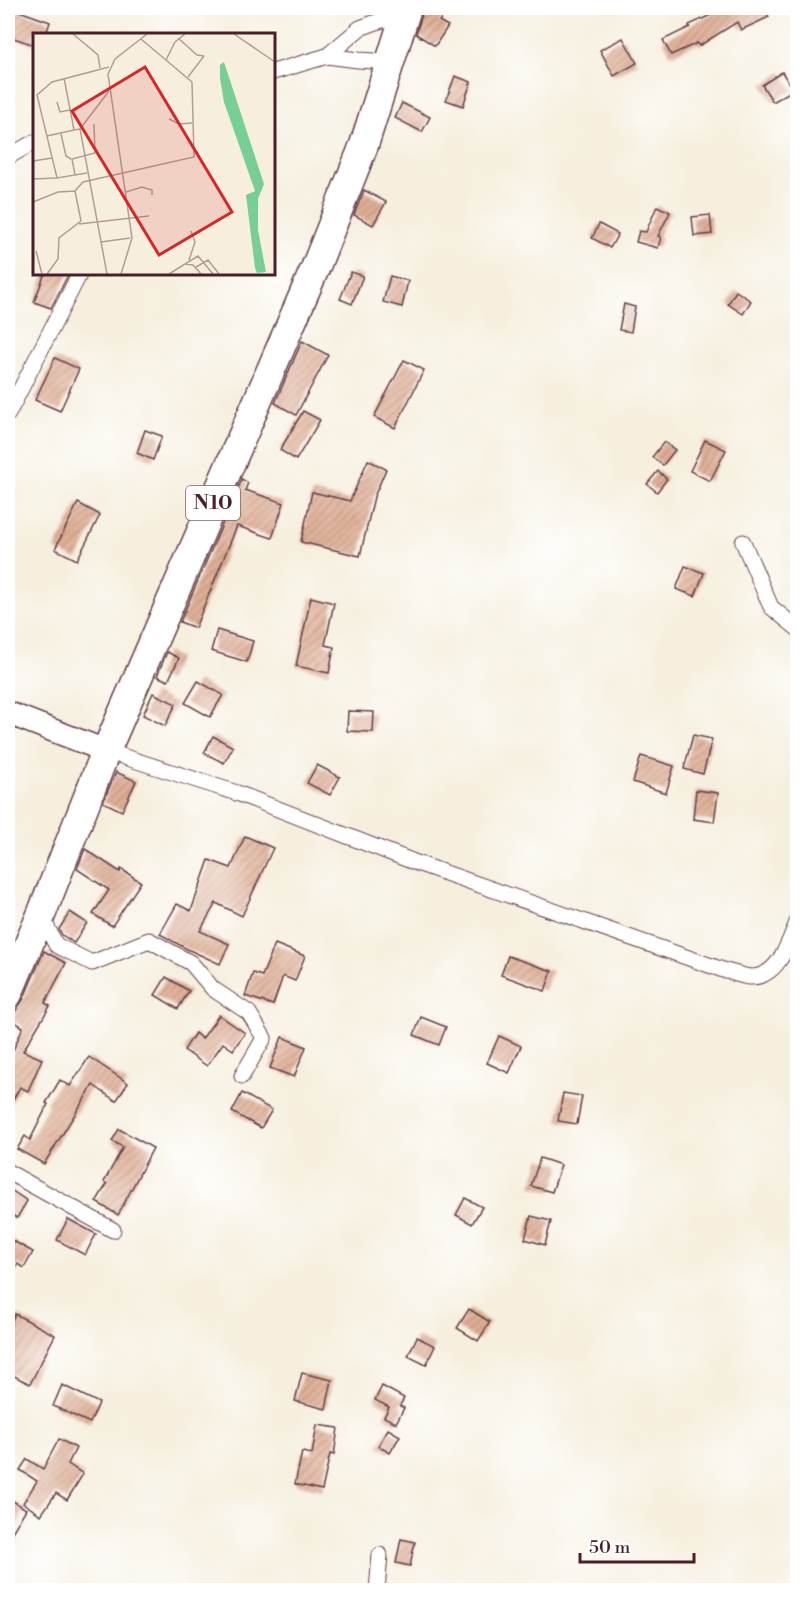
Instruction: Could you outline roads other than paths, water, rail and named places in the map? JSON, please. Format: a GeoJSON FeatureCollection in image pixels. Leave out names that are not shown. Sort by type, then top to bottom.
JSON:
{"type":"FeatureCollection","features":[{"type":"Feature","properties":{"kind":"highway","name":"N10"},"geometry":{"type":"LineString","coordinates":[[8,994],[106,751],[316,266],[364,145],[405,13]]}},
{"type":"Feature","properties":{"kind":"street"},"geometry":{"type":"LineString","coordinates":[[274,72],[327,56],[360,28],[405,13]]}},
{"type":"Feature","properties":{"kind":"street"},"geometry":{"type":"LineString","coordinates":[[327,56],[389,62]]}},
{"type":"Feature","properties":{"kind":"street"},"geometry":{"type":"LineString","coordinates":[[8,157],[33,143]]}},
{"type":"Feature","properties":{"kind":"street"},"geometry":{"type":"LineString","coordinates":[[8,414],[79,274]]}},
{"type":"Feature","properties":{"kind":"street"},"geometry":{"type":"LineString","coordinates":[[743,542],[771,607],[798,629]]}},
{"type":"Feature","properties":{"kind":"street"},"geometry":{"type":"LineString","coordinates":[[8,713],[106,751],[237,793],[414,862],[726,971],[751,977],[765,974],[783,956],[798,920]]}},
{"type":"Feature","properties":{"kind":"street"},"geometry":{"type":"LineString","coordinates":[[41,915],[56,945],[92,963],[149,940],[191,963],[213,989],[249,1014],[264,1038],[242,1076]]}},
{"type":"Feature","properties":{"kind":"street"},"geometry":{"type":"LineString","coordinates":[[8,1172],[113,1230]]}},
{"type":"Feature","properties":{"kind":"street"},"geometry":{"type":"LineString","coordinates":[[377,1590],[380,1555]]}}]}
